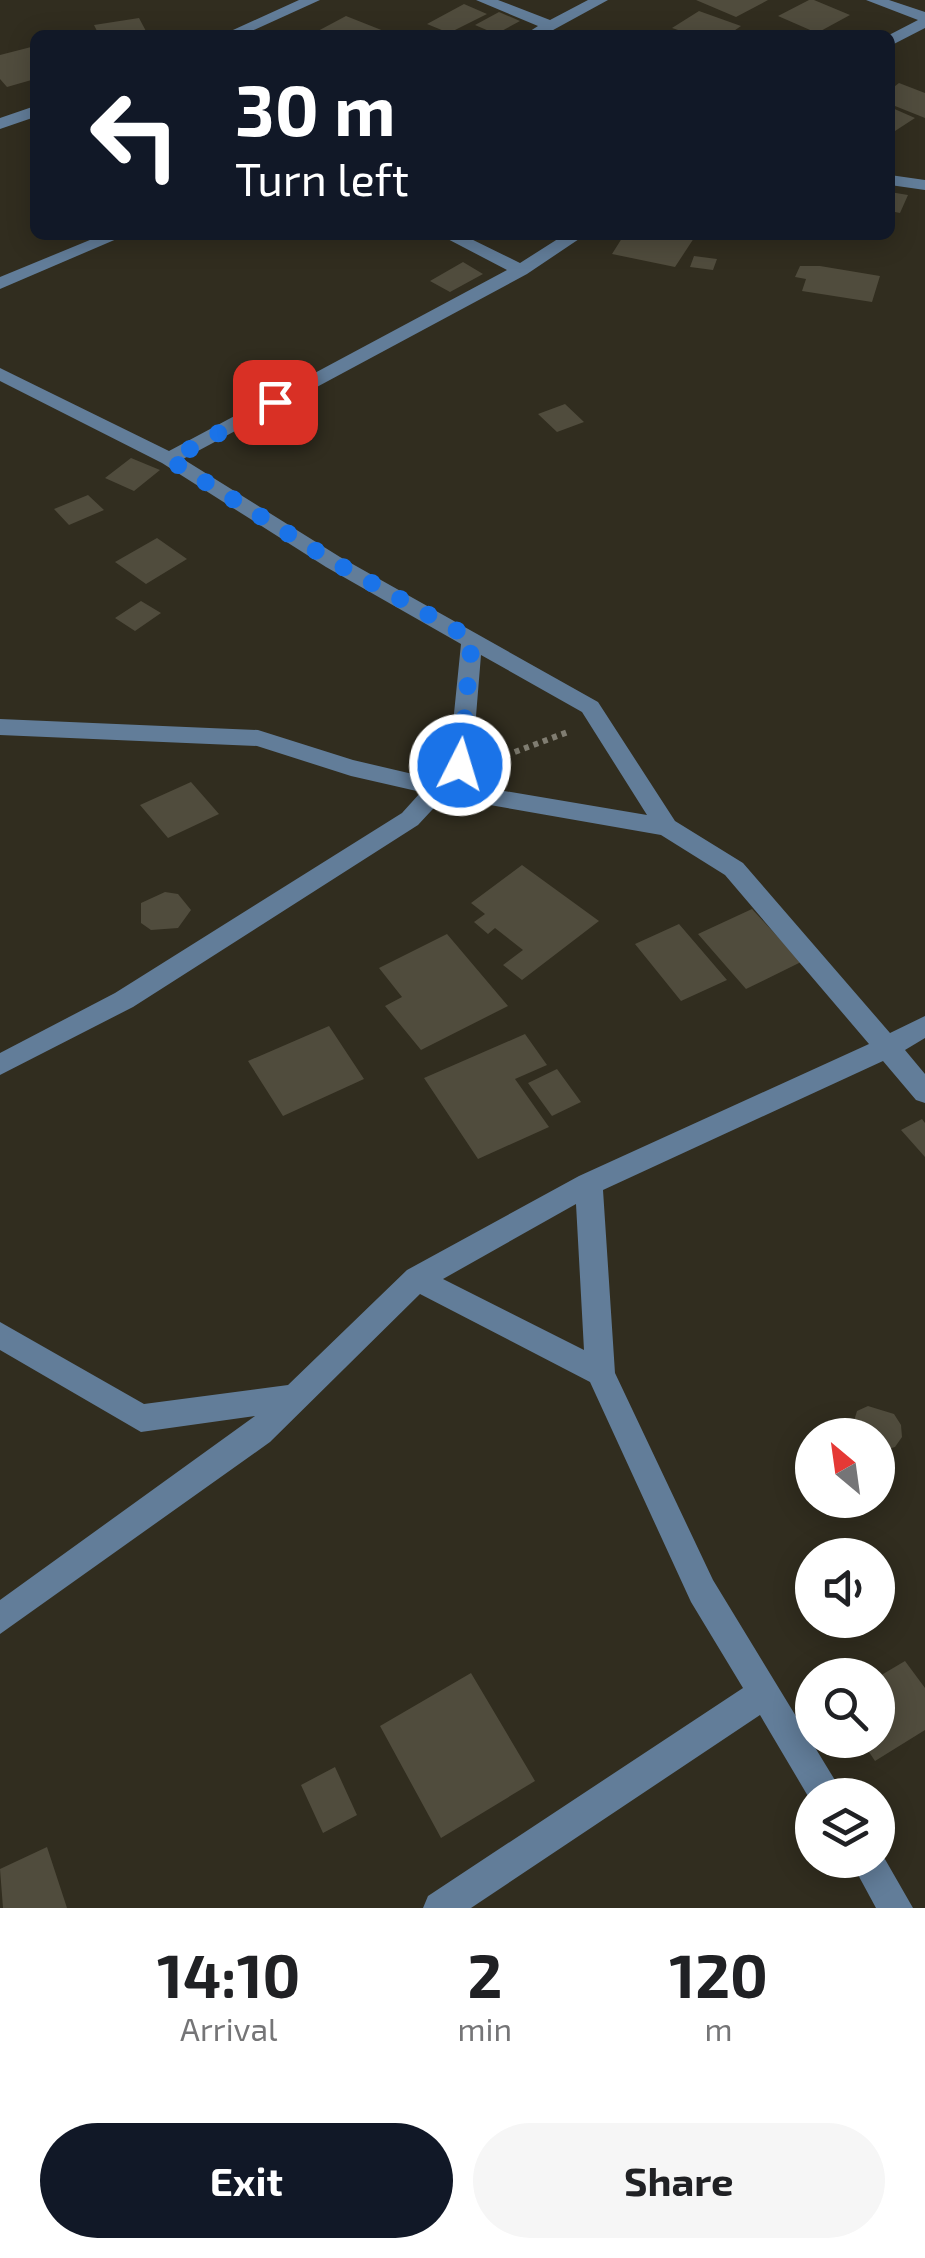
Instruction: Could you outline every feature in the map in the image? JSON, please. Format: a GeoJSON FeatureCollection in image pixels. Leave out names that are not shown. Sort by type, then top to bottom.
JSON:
{"type":"FeatureCollection","features":[{"type":"Feature","properties":{"kind":"street"},"geometry":{"type":"LineString","coordinates":[[242,30],[312,0]]}},
{"type":"Feature","properties":{"kind":"street"},"geometry":{"type":"LineString","coordinates":[[484,0],[550,25]]}},
{"type":"Feature","properties":{"kind":"street"},"geometry":{"type":"LineString","coordinates":[[541,30],[600,0]]}},
{"type":"Feature","properties":{"kind":"street"},"geometry":{"type":"LineString","coordinates":[[874,0],[925,19]]}},
{"type":"Feature","properties":{"kind":"street"},"geometry":{"type":"LineString","coordinates":[[895,38],[925,19]]}},
{"type":"Feature","properties":{"kind":"street"},"geometry":{"type":"LineString","coordinates":[[0,124],[30,113]]}},
{"type":"Feature","properties":{"kind":"street"},"geometry":{"type":"LineString","coordinates":[[895,181],[925,185]]}},
{"type":"Feature","properties":{"kind":"street"},"geometry":{"type":"LineString","coordinates":[[0,284],[105,240]]}},
{"type":"Feature","properties":{"kind":"street"},"geometry":{"type":"LineString","coordinates":[[459,240],[521,270]]}},
{"type":"Feature","properties":{"kind":"street"},"geometry":{"type":"LineString","coordinates":[[170,460],[521,270],[568,240]]}},
{"type":"Feature","properties":{"kind":"street"},"geometry":{"type":"LineString","coordinates":[[0,374],[170,460],[334,562],[590,707],[666,827]]}},
{"type":"Feature","properties":{"kind":"street"},"geometry":{"type":"LineString","coordinates":[[0,1065],[124,1000],[410,819],[460,765],[472,639]]}},
{"type":"Feature","properties":{"kind":"street"},"geometry":{"type":"LineString","coordinates":[[0,727],[258,738],[351,768],[439,788],[666,827],[734,869],[925,1092]]}},
{"type":"Feature","properties":{"kind":"street"},"geometry":{"type":"LineString","coordinates":[[0,1618],[259,1432],[417,1280],[590,1184],[886,1048],[925,1026]]}},
{"type":"Feature","properties":{"kind":"street"},"geometry":{"type":"LineString","coordinates":[[590,1184],[600,1373],[702,1592],[816,1778]]}},
{"type":"Feature","properties":{"kind":"street"},"geometry":{"type":"LineString","coordinates":[[417,1280],[600,1373]]}},
{"type":"Feature","properties":{"kind":"street"},"geometry":{"type":"LineString","coordinates":[[0,1336],[141,1418],[296,1397]]}},
{"type":"Feature","properties":{"kind":"street"},"geometry":{"type":"LineString","coordinates":[[440,1908],[764,1693]]}},
{"type":"Feature","properties":{"kind":"street"},"geometry":{"type":"LineString","coordinates":[[878,1878],[896,1908]]}},
{"type":"Feature","properties":{"kind":"path"},"geometry":{"type":"LineString","coordinates":[[460,765],[504,758],[571,730],[590,707]]}},
{"type":"Feature","properties":{"kind":"building"},"geometry":{"type":"Polygon","coordinates":[[[696,0],[768,0],[736,17],[696,0]]]}},
{"type":"Feature","properties":{"kind":"building"},"geometry":{"type":"Polygon","coordinates":[[[809,0],[850,15],[822,30],[810,30],[778,16],[809,0]]]}},
{"type":"Feature","properties":{"kind":"building"},"geometry":{"type":"Polygon","coordinates":[[[464,4],[487,14],[455,30],[427,24],[464,4]]]}},
{"type":"Feature","properties":{"kind":"building"},"geometry":{"type":"Polygon","coordinates":[[[699,11],[741,26],[735,30],[672,28],[699,11]]]}},
{"type":"Feature","properties":{"kind":"building"},"geometry":{"type":"Polygon","coordinates":[[[499,12],[520,21],[503,30],[475,25],[499,12]]]}},
{"type":"Feature","properties":{"kind":"building"},"geometry":{"type":"Polygon","coordinates":[[[346,16],[381,30],[320,30],[346,16]]]}},
{"type":"Feature","properties":{"kind":"building"},"geometry":{"type":"Polygon","coordinates":[[[139,18],[145,30],[96,30],[94,25],[139,18]]]}},
{"type":"Feature","properties":{"kind":"building"},"geometry":{"type":"Polygon","coordinates":[[[30,47],[30,80],[7,87],[0,79],[0,55],[30,47]]]}},
{"type":"Feature","properties":{"kind":"building"},"geometry":{"type":"Polygon","coordinates":[[[899,83],[925,93],[925,118],[895,106],[895,86],[899,83]]]}},
{"type":"Feature","properties":{"kind":"building"},"geometry":{"type":"Polygon","coordinates":[[[895,109],[915,118],[895,131],[895,109]]]}},
{"type":"Feature","properties":{"kind":"building"},"geometry":{"type":"Polygon","coordinates":[[[895,193],[908,195],[900,213],[895,212],[895,193]]]}},
{"type":"Feature","properties":{"kind":"building"},"geometry":{"type":"Polygon","coordinates":[[[621,240],[693,240],[675,267],[612,254],[621,240]]]}},
{"type":"Feature","properties":{"kind":"building"},"geometry":{"type":"Polygon","coordinates":[[[694,256],[717,259],[713,270],[690,267],[694,256]]]}},
{"type":"Feature","properties":{"kind":"building"},"geometry":{"type":"Polygon","coordinates":[[[463,262],[483,274],[450,292],[430,281],[463,262]]]}},
{"type":"Feature","properties":{"kind":"building"},"geometry":{"type":"Polygon","coordinates":[[[800,266],[880,276],[872,302],[802,291],[806,279],[795,277],[800,266]]]}},
{"type":"Feature","properties":{"kind":"building"},"geometry":{"type":"Polygon","coordinates":[[[565,404],[584,422],[557,432],[538,414],[565,404]]]}},
{"type":"Feature","properties":{"kind":"building"},"geometry":{"type":"Polygon","coordinates":[[[131,458],[160,470],[134,491],[105,478],[131,458]]]}},
{"type":"Feature","properties":{"kind":"building"},"geometry":{"type":"Polygon","coordinates":[[[88,495],[104,510],[69,525],[54,509],[88,495]]]}},
{"type":"Feature","properties":{"kind":"building"},"geometry":{"type":"Polygon","coordinates":[[[157,538],[187,559],[146,584],[115,562],[157,538]]]}},
{"type":"Feature","properties":{"kind":"building"},"geometry":{"type":"Polygon","coordinates":[[[141,601],[161,613],[135,631],[115,618],[141,601]]]}},
{"type":"Feature","properties":{"kind":"building"},"geometry":{"type":"Polygon","coordinates":[[[191,782],[219,814],[168,838],[140,805],[191,782]]]}},
{"type":"Feature","properties":{"kind":"building"},"geometry":{"type":"Polygon","coordinates":[[[522,865],[599,921],[522,980],[503,965],[523,950],[495,928],[488,934],[474,922],[485,914],[471,903],[522,865]]]}},
{"type":"Feature","properties":{"kind":"building"},"geometry":{"type":"Polygon","coordinates":[[[165,892],[178,894],[191,910],[178,928],[151,930],[141,923],[141,903],[165,892]]]}},
{"type":"Feature","properties":{"kind":"building"},"geometry":{"type":"Polygon","coordinates":[[[752,909],[801,962],[746,989],[698,934],[752,909]]]}},
{"type":"Feature","properties":{"kind":"building"},"geometry":{"type":"Polygon","coordinates":[[[679,924],[727,980],[681,1001],[635,944],[679,924]]]}},
{"type":"Feature","properties":{"kind":"building"},"geometry":{"type":"Polygon","coordinates":[[[447,934],[508,1006],[421,1050],[385,1006],[402,997],[379,968],[447,934]]]}},
{"type":"Feature","properties":{"kind":"building"},"geometry":{"type":"Polygon","coordinates":[[[329,1026],[364,1079],[283,1116],[248,1061],[329,1026]]]}},
{"type":"Feature","properties":{"kind":"building"},"geometry":{"type":"Polygon","coordinates":[[[525,1034],[547,1065],[515,1079],[549,1127],[478,1159],[424,1078],[525,1034]]]}},
{"type":"Feature","properties":{"kind":"building"},"geometry":{"type":"Polygon","coordinates":[[[557,1069],[581,1102],[552,1116],[528,1083],[557,1069]]]}},
{"type":"Feature","properties":{"kind":"building"},"geometry":{"type":"Polygon","coordinates":[[[922,1119],[925,1123],[925,1157],[901,1130],[922,1119]]]}},
{"type":"Feature","properties":{"kind":"building"},"geometry":{"type":"Polygon","coordinates":[[[868,1406],[894,1414],[902,1437],[895,1447],[895,1418],[855,1418],[857,1411],[868,1406]]]}},
{"type":"Feature","properties":{"kind":"building"},"geometry":{"type":"Polygon","coordinates":[[[905,1661],[925,1688],[925,1730],[895,1749],[895,1667],[905,1661]]]}},
{"type":"Feature","properties":{"kind":"building"},"geometry":{"type":"Polygon","coordinates":[[[471,1673],[535,1781],[441,1838],[380,1726],[471,1673]]]}},
{"type":"Feature","properties":{"kind":"building"},"geometry":{"type":"Polygon","coordinates":[[[335,1767],[357,1815],[323,1833],[301,1785],[335,1767]]]}},
{"type":"Feature","properties":{"kind":"building"},"geometry":{"type":"Polygon","coordinates":[[[47,1847],[67,1908],[3,1908],[0,1869],[47,1847]]]}},
{"type":"Feature","properties":{"kind":"route"},"geometry":{"type":"LineString","coordinates":[[275,402],[170,460],[334,562],[472,639],[460,765]]}}]}
